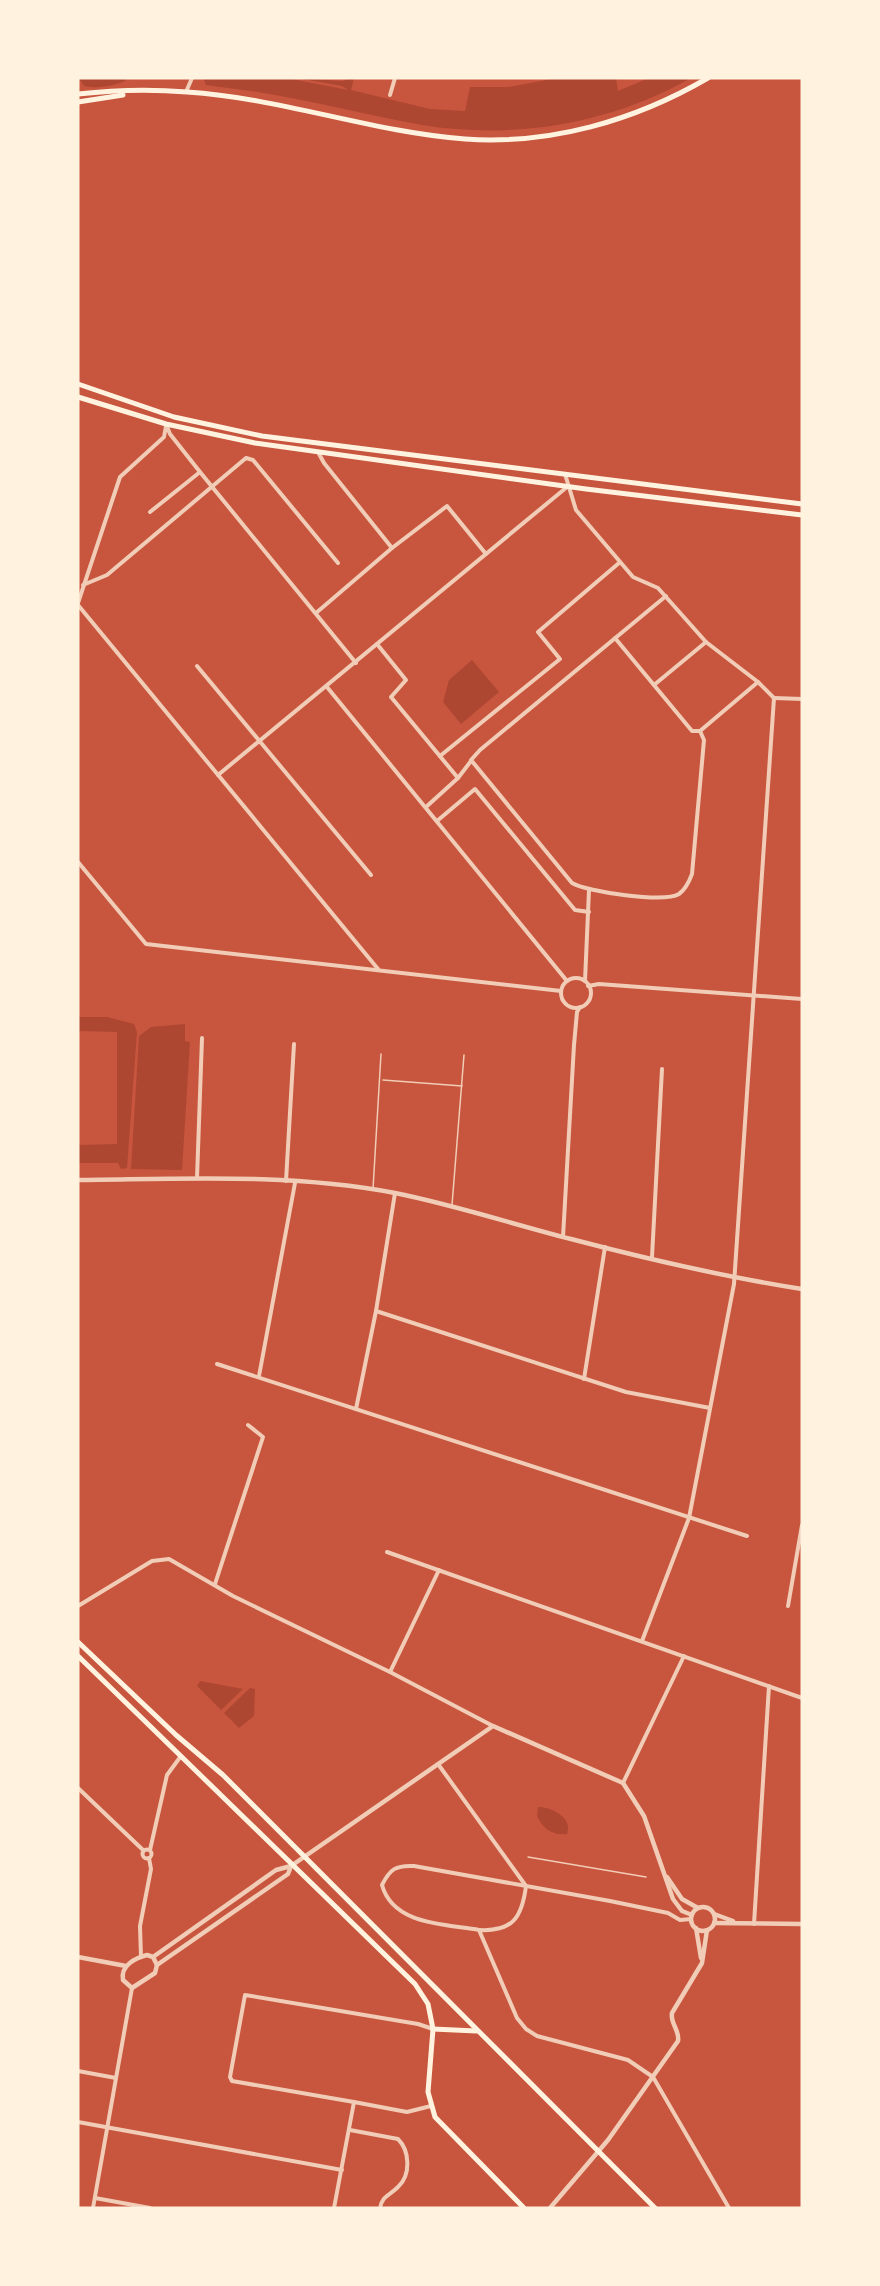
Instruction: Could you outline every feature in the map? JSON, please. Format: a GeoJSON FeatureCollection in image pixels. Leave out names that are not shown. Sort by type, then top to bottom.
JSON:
{"type":"FeatureCollection","features":[{"type":"Feature","properties":{"kind":"main road"},"geometry":{"type":"LineString","coordinates":[[78,94],[186,92],[240,99],[428,135],[487,140],[528,138],[598,126],[654,107],[708,78]]}},
{"type":"Feature","properties":{"kind":"main road"},"geometry":{"type":"LineString","coordinates":[[78,102],[140,92]]}},
{"type":"Feature","properties":{"kind":"main road"},"geometry":{"type":"LineString","coordinates":[[78,384],[174,417],[262,436],[802,504]]}},
{"type":"Feature","properties":{"kind":"main road"},"geometry":{"type":"LineString","coordinates":[[78,397],[166,424],[255,443],[567,486],[802,515]]}},
{"type":"Feature","properties":{"kind":"main road"},"geometry":{"type":"LineString","coordinates":[[78,1642],[176,1736],[224,1775],[476,2031],[655,2208]]}},
{"type":"Feature","properties":{"kind":"main road"},"geometry":{"type":"LineString","coordinates":[[78,1656],[291,1866],[415,1984],[428,2004],[433,2029],[428,2092],[431,2106],[441,2125],[524,2208]]}},
{"type":"Feature","properties":{"kind":"main road"},"geometry":{"type":"LineString","coordinates":[[433,2029],[476,2031]]}},
{"type":"Feature","properties":{"kind":"street"},"geometry":{"type":"LineString","coordinates":[[186,92],[192,78]]}},
{"type":"Feature","properties":{"kind":"street"},"geometry":{"type":"LineString","coordinates":[[390,94],[395,78]]}},
{"type":"Feature","properties":{"kind":"street"},"geometry":{"type":"LineString","coordinates":[[166,424],[170,434],[200,472],[356,663]]}},
{"type":"Feature","properties":{"kind":"street"},"geometry":{"type":"LineString","coordinates":[[166,424],[164,437],[120,477],[78,604],[379,970]]}},
{"type":"Feature","properties":{"kind":"street"},"geometry":{"type":"LineString","coordinates":[[318,452],[324,463],[392,548]]}},
{"type":"Feature","properties":{"kind":"street"},"geometry":{"type":"LineString","coordinates":[[83,585],[107,575],[246,458],[253,460],[338,563]]}},
{"type":"Feature","properties":{"kind":"street"},"geometry":{"type":"LineString","coordinates":[[150,512],[200,472]]}},
{"type":"Feature","properties":{"kind":"street"},"geometry":{"type":"LineString","coordinates":[[565,473],[576,510],[633,577],[654,585],[706,642],[758,682],[774,698],[802,699]]}},
{"type":"Feature","properties":{"kind":"street"},"geometry":{"type":"LineString","coordinates":[[218,775],[567,486]]}},
{"type":"Feature","properties":{"kind":"street"},"geometry":{"type":"LineString","coordinates":[[316,613],[392,548],[447,506],[486,554]]}},
{"type":"Feature","properties":{"kind":"street"},"geometry":{"type":"LineString","coordinates":[[440,756],[560,658],[538,632],[620,563]]}},
{"type":"Feature","properties":{"kind":"street"},"geometry":{"type":"LineString","coordinates":[[426,807],[458,778],[480,750],[666,596]]}},
{"type":"Feature","properties":{"kind":"street"},"geometry":{"type":"LineString","coordinates":[[615,638],[692,731],[700,731],[758,682]]}},
{"type":"Feature","properties":{"kind":"street"},"geometry":{"type":"LineString","coordinates":[[654,685],[706,642]]}},
{"type":"Feature","properties":{"kind":"street"},"geometry":{"type":"LineString","coordinates":[[377,644],[406,680],[391,697],[458,778]]}},
{"type":"Feature","properties":{"kind":"street"},"geometry":{"type":"LineString","coordinates":[[197,666],[371,875]]}},
{"type":"Feature","properties":{"kind":"street"},"geometry":{"type":"LineString","coordinates":[[327,687],[567,981]]}},
{"type":"Feature","properties":{"kind":"street"},"geometry":{"type":"LineString","coordinates":[[642,1641],[689,1518],[734,1276],[774,698]]}},
{"type":"Feature","properties":{"kind":"street"},"geometry":{"type":"LineString","coordinates":[[471,760],[572,883],[589,890],[666,898],[678,894],[685,888],[692,874],[704,740],[700,731]]}},
{"type":"Feature","properties":{"kind":"street"},"geometry":{"type":"LineString","coordinates":[[437,821],[475,789],[574,910],[589,912]]}},
{"type":"Feature","properties":{"kind":"street"},"geometry":{"type":"LineString","coordinates":[[78,862],[146,944],[561,992]]}},
{"type":"Feature","properties":{"kind":"street"},"geometry":{"type":"LineString","coordinates":[[563,1237],[577,1012],[589,999],[588,986],[585,981],[589,890]]}},
{"type":"Feature","properties":{"kind":"street"},"geometry":{"type":"LineString","coordinates":[[561,992],[567,981],[576,978],[585,981]]}},
{"type":"Feature","properties":{"kind":"street"},"geometry":{"type":"LineString","coordinates":[[588,986],[599,984],[802,999]]}},
{"type":"Feature","properties":{"kind":"street"},"geometry":{"type":"LineString","coordinates":[[561,992],[566,1004],[580,1007]]}},
{"type":"Feature","properties":{"kind":"street"},"geometry":{"type":"LineString","coordinates":[[197,1178],[202,1038]]}},
{"type":"Feature","properties":{"kind":"street"},"geometry":{"type":"LineString","coordinates":[[286,1182],[294,1044]]}},
{"type":"Feature","properties":{"kind":"street"},"geometry":{"type":"LineString","coordinates":[[652,1257],[662,1069]]}},
{"type":"Feature","properties":{"kind":"street"},"geometry":{"type":"LineString","coordinates":[[78,1180],[197,1178],[286,1182],[395,1193],[605,1247],[802,1289]]}},
{"type":"Feature","properties":{"kind":"street"},"geometry":{"type":"LineString","coordinates":[[259,1376],[295,1183]]}},
{"type":"Feature","properties":{"kind":"street"},"geometry":{"type":"LineString","coordinates":[[356,1409],[376,1311],[395,1193]]}},
{"type":"Feature","properties":{"kind":"street"},"geometry":{"type":"LineString","coordinates":[[584,1379],[605,1247]]}},
{"type":"Feature","properties":{"kind":"street"},"geometry":{"type":"LineString","coordinates":[[376,1311],[626,1392],[710,1408]]}},
{"type":"Feature","properties":{"kind":"street"},"geometry":{"type":"LineString","coordinates":[[217,1364],[747,1536]]}},
{"type":"Feature","properties":{"kind":"street"},"geometry":{"type":"LineString","coordinates":[[215,1584],[263,1437],[248,1425]]}},
{"type":"Feature","properties":{"kind":"street"},"geometry":{"type":"LineString","coordinates":[[788,1606],[802,1525]]}},
{"type":"Feature","properties":{"kind":"street"},"geometry":{"type":"LineString","coordinates":[[387,1552],[802,1698]]}},
{"type":"Feature","properties":{"kind":"street"},"geometry":{"type":"LineString","coordinates":[[78,1606],[153,1561],[164,1558],[215,1584],[233,1596],[390,1672],[493,1726],[623,1783],[644,1816],[673,1899],[682,1911],[691,1917],[696,1928],[702,1963]]}},
{"type":"Feature","properties":{"kind":"street"},"geometry":{"type":"LineString","coordinates":[[390,1672],[439,1570]]}},
{"type":"Feature","properties":{"kind":"street"},"geometry":{"type":"LineString","coordinates":[[623,1783],[684,1656]]}},
{"type":"Feature","properties":{"kind":"street"},"geometry":{"type":"LineString","coordinates":[[754,1924],[769,1686]]}},
{"type":"Feature","properties":{"kind":"street"},"geometry":{"type":"LineString","coordinates":[[132,1988],[123,1980],[122,1974],[126,1966],[141,1957],[153,1957],[276,1870],[291,1866],[493,1726]]}},
{"type":"Feature","properties":{"kind":"street"},"geometry":{"type":"LineString","coordinates":[[141,1957],[140,1926],[151,1869],[150,1850],[167,1774],[181,1756]]}},
{"type":"Feature","properties":{"kind":"street"},"geometry":{"type":"LineString","coordinates":[[438,1764],[525,1886],[520,1913],[511,1924],[494,1930],[479,1930],[410,1918],[384,1894],[382,1885],[392,1869],[400,1865],[414,1866],[525,1886],[668,1913],[680,1920],[691,1917],[698,1908]]}},
{"type":"Feature","properties":{"kind":"street"},"geometry":{"type":"LineString","coordinates":[[78,1788],[143,1850],[150,1850]]}},
{"type":"Feature","properties":{"kind":"street"},"geometry":{"type":"LineString","coordinates":[[143,1850],[143,1856],[149,1858]]}},
{"type":"Feature","properties":{"kind":"street"},"geometry":{"type":"LineString","coordinates":[[157,1965],[288,1874],[291,1866]]}},
{"type":"Feature","properties":{"kind":"street"},"geometry":{"type":"LineString","coordinates":[[666,1875],[682,1899],[698,1908],[709,1908],[714,1914],[739,1923]]}},
{"type":"Feature","properties":{"kind":"street"},"geometry":{"type":"LineString","coordinates":[[550,2208],[598,2152],[678,2041],[677,2031],[671,2020],[672,2013],[702,1963],[707,1930],[714,1923],[714,1914]]}},
{"type":"Feature","properties":{"kind":"street"},"geometry":{"type":"LineString","coordinates":[[714,1923],[802,1924]]}},
{"type":"Feature","properties":{"kind":"street"},"geometry":{"type":"LineString","coordinates":[[696,1928],[707,1930]]}},
{"type":"Feature","properties":{"kind":"street"},"geometry":{"type":"LineString","coordinates":[[479,1930],[517,2018],[526,2029],[537,2036],[627,2060],[653,2078],[729,2208]]}},
{"type":"Feature","properties":{"kind":"street"},"geometry":{"type":"LineString","coordinates":[[78,1957],[126,1966]]}},
{"type":"Feature","properties":{"kind":"street"},"geometry":{"type":"LineString","coordinates":[[93,2208],[132,1988],[155,1973],[157,1965],[153,1957]]}},
{"type":"Feature","properties":{"kind":"street"},"geometry":{"type":"LineString","coordinates":[[431,2106],[407,2112],[232,2081],[230,2077],[245,1995],[418,2024],[433,2029]]}},
{"type":"Feature","properties":{"kind":"street"},"geometry":{"type":"LineString","coordinates":[[78,2071],[116,2078]]}},
{"type":"Feature","properties":{"kind":"street"},"geometry":{"type":"LineString","coordinates":[[334,2208],[354,2102]]}},
{"type":"Feature","properties":{"kind":"street"},"geometry":{"type":"LineString","coordinates":[[78,2122],[342,2170]]}},
{"type":"Feature","properties":{"kind":"street"},"geometry":{"type":"LineString","coordinates":[[350,2130],[398,2139],[406,2150],[408,2167],[401,2184],[383,2198],[380,2208]]}},
{"type":"Feature","properties":{"kind":"street"},"geometry":{"type":"LineString","coordinates":[[95,2198],[150,2208]]}},
{"type":"Feature","properties":{"kind":"lane"},"geometry":{"type":"LineString","coordinates":[[373,1190],[382,1080],[381,1054]]}},
{"type":"Feature","properties":{"kind":"lane"},"geometry":{"type":"LineString","coordinates":[[452,1206],[464,1055]]}},
{"type":"Feature","properties":{"kind":"lane"},"geometry":{"type":"LineString","coordinates":[[382,1080],[462,1086]]}},
{"type":"Feature","properties":{"kind":"lane"},"geometry":{"type":"LineString","coordinates":[[528,1857],[646,1877]]}},
{"type":"Feature","properties":{"kind":"shaded area"},"geometry":{"type":"Polygon","coordinates":[[[79,78],[126,78],[125,81],[115,84],[94,87],[84,86],[79,78]]]}},
{"type":"Feature","properties":{"kind":"shaded area"},"geometry":{"type":"Polygon","coordinates":[[[203,78],[287,78],[348,90],[342,86],[297,78],[342,81],[354,78],[351,90],[430,109],[465,111],[470,87],[509,87],[557,78],[616,78],[618,91],[649,78],[691,78],[628,107],[595,117],[526,129],[491,130],[422,125],[271,94],[206,85],[203,78]]]}},
{"type":"Feature","properties":{"kind":"shaded area"},"geometry":{"type":"Polygon","coordinates":[[[472,660],[499,692],[461,724],[443,702],[449,680],[472,660]]]}},
{"type":"Feature","properties":{"kind":"shaded area"},"geometry":{"type":"Polygon","coordinates":[[[78,1017],[107,1017],[134,1024],[137,1032],[127,1168],[121,1169],[118,1163],[78,1163],[78,1145],[117,1144],[117,1032],[78,1031],[78,1017]]]}},
{"type":"Feature","properties":{"kind":"shaded area"},"geometry":{"type":"Polygon","coordinates":[[[185,1024],[185,1041],[190,1042],[182,1170],[131,1169],[139,1036],[151,1027],[185,1024]]]}},
{"type":"Feature","properties":{"kind":"shaded area"},"geometry":{"type":"Polygon","coordinates":[[[200,1681],[243,1689],[221,1710],[197,1686],[200,1681]]]}},
{"type":"Feature","properties":{"kind":"shaded area"},"geometry":{"type":"Polygon","coordinates":[[[250,1688],[255,1689],[254,1716],[239,1728],[224,1713],[250,1688]]]}},
{"type":"Feature","properties":{"kind":"shaded area"},"geometry":{"type":"Polygon","coordinates":[[[538,1807],[560,1814],[567,1823],[567,1834],[553,1833],[545,1828],[537,1816],[538,1807]]]}}]}
